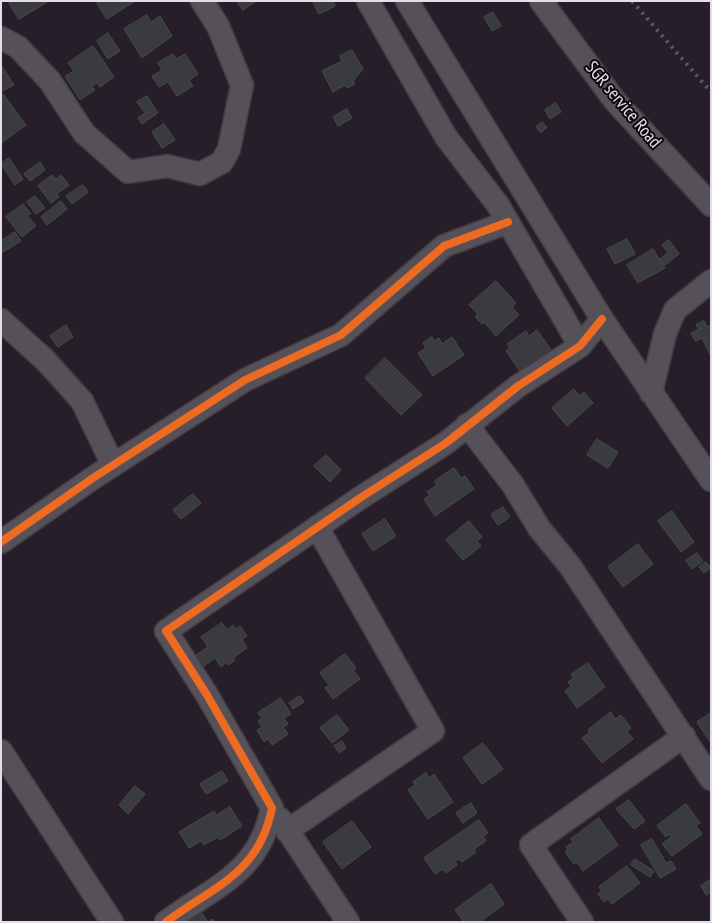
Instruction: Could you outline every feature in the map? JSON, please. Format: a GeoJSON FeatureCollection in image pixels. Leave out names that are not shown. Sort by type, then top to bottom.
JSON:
{"type":"FeatureCollection","features":[{"type":"Feature","properties":{"kind":"street"},"geometry":{"type":"LineString","coordinates":[[1,38],[18,48],[43,74],[84,134],[128,172],[167,166],[200,174],[222,162],[229,149],[242,85],[218,26],[202,1]]}},
{"type":"Feature","properties":{"kind":"street"},"geometry":{"type":"LineString","coordinates":[[368,1],[446,137],[498,205],[580,346]]}},
{"type":"Feature","properties":{"kind":"street"},"geometry":{"type":"LineString","coordinates":[[407,1],[602,319],[711,480]]}},
{"type":"Feature","properties":{"kind":"street","name":"SGR service Road"},"geometry":{"type":"LineString","coordinates":[[541,1],[615,101],[711,204]]}},
{"type":"Feature","properties":{"kind":"street"},"geometry":{"type":"LineString","coordinates":[[1,542],[113,465],[245,380],[341,335],[444,246],[508,222]]}},
{"type":"Feature","properties":{"kind":"street"},"geometry":{"type":"LineString","coordinates":[[651,392],[665,334],[675,310],[711,281]]}},
{"type":"Feature","properties":{"kind":"street"},"geometry":{"type":"LineString","coordinates":[[348,922],[272,808],[207,695],[166,631],[317,527],[446,443],[518,386],[580,346],[602,319]]}},
{"type":"Feature","properties":{"kind":"street"},"geometry":{"type":"LineString","coordinates":[[1,320],[45,360],[82,401],[113,465]]}},
{"type":"Feature","properties":{"kind":"street"},"geometry":{"type":"LineString","coordinates":[[467,425],[512,485],[539,528],[570,566],[684,736],[707,767]]}},
{"type":"Feature","properties":{"kind":"street"},"geometry":{"type":"LineString","coordinates":[[288,831],[433,731],[317,527]]}},
{"type":"Feature","properties":{"kind":"street"},"geometry":{"type":"LineString","coordinates":[[582,922],[531,845],[684,736]]}},
{"type":"Feature","properties":{"kind":"street"},"geometry":{"type":"LineString","coordinates":[[1,751],[112,922]]}},
{"type":"Feature","properties":{"kind":"street"},"geometry":{"type":"LineString","coordinates":[[166,922],[218,889],[254,856],[268,829],[272,808]]}},
{"type":"Feature","properties":{"kind":"building"},"geometry":{"type":"Polygon","coordinates":[[[8,1],[49,1],[19,19],[8,1]]]}},
{"type":"Feature","properties":{"kind":"building"},"geometry":{"type":"Polygon","coordinates":[[[96,1],[135,1],[107,19],[96,1]]]}},
{"type":"Feature","properties":{"kind":"building"},"geometry":{"type":"Polygon","coordinates":[[[237,1],[256,1],[243,10],[237,1]]]}},
{"type":"Feature","properties":{"kind":"building"},"geometry":{"type":"Polygon","coordinates":[[[313,1],[333,1],[335,6],[319,14],[313,1]]]}},
{"type":"Feature","properties":{"kind":"building"},"geometry":{"type":"Polygon","coordinates":[[[493,12],[501,26],[492,31],[484,17],[493,12]]]}},
{"type":"Feature","properties":{"kind":"building"},"geometry":{"type":"Polygon","coordinates":[[[147,15],[151,22],[160,16],[172,36],[142,58],[124,29],[147,15]]]}},
{"type":"Feature","properties":{"kind":"building"},"geometry":{"type":"Polygon","coordinates":[[[108,33],[120,51],[108,59],[97,41],[108,33]]]}},
{"type":"Feature","properties":{"kind":"building"},"geometry":{"type":"Polygon","coordinates":[[[93,46],[114,77],[100,87],[97,83],[92,86],[95,90],[80,100],[65,76],[74,71],[68,63],[93,46]]]}},
{"type":"Feature","properties":{"kind":"building"},"geometry":{"type":"Polygon","coordinates":[[[352,50],[363,69],[353,81],[355,84],[347,88],[345,85],[333,92],[322,71],[342,61],[340,56],[352,50]]]}},
{"type":"Feature","properties":{"kind":"building"},"geometry":{"type":"Polygon","coordinates":[[[173,54],[176,59],[185,54],[198,74],[189,80],[193,86],[177,96],[168,82],[159,87],[152,76],[162,70],[158,63],[173,54]]]}},
{"type":"Feature","properties":{"kind":"building"},"geometry":{"type":"Polygon","coordinates":[[[1,65],[14,85],[1,92],[1,65]]]}},
{"type":"Feature","properties":{"kind":"building"},"geometry":{"type":"Polygon","coordinates":[[[3,94],[26,125],[1,143],[1,95],[3,94]]]}},
{"type":"Feature","properties":{"kind":"building"},"geometry":{"type":"Polygon","coordinates":[[[147,96],[158,113],[142,124],[138,118],[145,113],[137,102],[147,96]]]}},
{"type":"Feature","properties":{"kind":"building"},"geometry":{"type":"Polygon","coordinates":[[[556,103],[561,112],[550,119],[545,110],[556,103]]]}},
{"type":"Feature","properties":{"kind":"building"},"geometry":{"type":"Polygon","coordinates":[[[347,109],[352,118],[338,126],[333,117],[347,109]]]}},
{"type":"Feature","properties":{"kind":"building"},"geometry":{"type":"Polygon","coordinates":[[[542,122],[547,127],[541,133],[536,127],[542,122]]]}},
{"type":"Feature","properties":{"kind":"building"},"geometry":{"type":"Polygon","coordinates":[[[164,124],[175,140],[162,148],[152,132],[164,124]]]}},
{"type":"Feature","properties":{"kind":"building"},"geometry":{"type":"Polygon","coordinates":[[[9,158],[23,179],[15,185],[1,164],[9,158]]]}},
{"type":"Feature","properties":{"kind":"building"},"geometry":{"type":"Polygon","coordinates":[[[40,162],[45,170],[30,181],[24,174],[40,162]]]}},
{"type":"Feature","properties":{"kind":"building"},"geometry":{"type":"Polygon","coordinates":[[[52,175],[56,179],[61,175],[69,185],[57,194],[59,197],[51,203],[38,186],[52,175]]]}},
{"type":"Feature","properties":{"kind":"building"},"geometry":{"type":"Polygon","coordinates":[[[83,185],[88,192],[72,204],[66,196],[83,185]]]}},
{"type":"Feature","properties":{"kind":"building"},"geometry":{"type":"Polygon","coordinates":[[[35,196],[45,208],[36,214],[27,202],[35,196]]]}},
{"type":"Feature","properties":{"kind":"building"},"geometry":{"type":"Polygon","coordinates":[[[61,201],[67,209],[47,225],[41,217],[61,201]]]}},
{"type":"Feature","properties":{"kind":"building"},"geometry":{"type":"Polygon","coordinates":[[[23,204],[31,214],[27,215],[36,226],[22,237],[6,217],[23,204]]]}},
{"type":"Feature","properties":{"kind":"building"},"geometry":{"type":"Polygon","coordinates":[[[15,232],[21,241],[1,253],[1,241],[15,232]]]}},
{"type":"Feature","properties":{"kind":"building"},"geometry":{"type":"Polygon","coordinates":[[[627,239],[635,254],[615,264],[607,249],[627,239]]]}},
{"type":"Feature","properties":{"kind":"building"},"geometry":{"type":"Polygon","coordinates":[[[669,240],[679,254],[665,265],[660,259],[668,253],[662,245],[669,240]]]}},
{"type":"Feature","properties":{"kind":"building"},"geometry":{"type":"Polygon","coordinates":[[[653,249],[665,268],[638,283],[627,265],[653,249]]]}},
{"type":"Feature","properties":{"kind":"building"},"geometry":{"type":"Polygon","coordinates":[[[496,281],[516,303],[512,307],[519,315],[496,336],[484,322],[482,324],[475,317],[478,314],[469,305],[496,281]]]}},
{"type":"Feature","properties":{"kind":"building"},"geometry":{"type":"Polygon","coordinates":[[[704,321],[707,327],[711,325],[711,356],[702,338],[695,341],[691,333],[699,329],[696,325],[704,321]]]}},
{"type":"Feature","properties":{"kind":"building"},"geometry":{"type":"Polygon","coordinates":[[[66,325],[73,337],[58,347],[50,336],[66,325]]]}},
{"type":"Feature","properties":{"kind":"building"},"geometry":{"type":"Polygon","coordinates":[[[537,330],[552,351],[540,359],[531,371],[528,366],[520,371],[506,351],[510,348],[507,344],[526,331],[529,336],[537,330]]]}},
{"type":"Feature","properties":{"kind":"building"},"geometry":{"type":"Polygon","coordinates":[[[432,337],[434,341],[439,338],[442,344],[452,337],[464,355],[433,376],[418,353],[426,348],[423,343],[432,337]]]}},
{"type":"Feature","properties":{"kind":"building"},"geometry":{"type":"Polygon","coordinates":[[[385,358],[422,395],[401,415],[365,378],[385,358]]]}},
{"type":"Feature","properties":{"kind":"building"},"geometry":{"type":"Polygon","coordinates":[[[574,389],[579,396],[584,392],[593,403],[567,426],[552,408],[574,389]]]}},
{"type":"Feature","properties":{"kind":"building"},"geometry":{"type":"Polygon","coordinates":[[[597,439],[618,452],[608,468],[587,455],[597,439]]]}},
{"type":"Feature","properties":{"kind":"building"},"geometry":{"type":"Polygon","coordinates":[[[326,455],[341,470],[330,482],[314,466],[326,455]]]}},
{"type":"Feature","properties":{"kind":"building"},"geometry":{"type":"Polygon","coordinates":[[[454,468],[461,478],[465,476],[474,489],[435,516],[424,499],[430,495],[427,492],[437,485],[435,481],[454,468]]]}},
{"type":"Feature","properties":{"kind":"building"},"geometry":{"type":"Polygon","coordinates":[[[193,494],[201,503],[181,519],[173,510],[193,494]]]}},
{"type":"Feature","properties":{"kind":"building"},"geometry":{"type":"Polygon","coordinates":[[[503,507],[510,517],[498,525],[491,515],[503,507]]]}},
{"type":"Feature","properties":{"kind":"building"},"geometry":{"type":"Polygon","coordinates":[[[672,511],[694,542],[681,552],[658,521],[672,511]]]}},
{"type":"Feature","properties":{"kind":"building"},"geometry":{"type":"Polygon","coordinates":[[[385,519],[396,536],[373,551],[362,534],[385,519]]]}},
{"type":"Feature","properties":{"kind":"building"},"geometry":{"type":"Polygon","coordinates":[[[469,521],[482,537],[477,541],[481,546],[463,560],[446,540],[469,521]]]}},
{"type":"Feature","properties":{"kind":"building"},"geometry":{"type":"Polygon","coordinates":[[[638,544],[653,564],[623,587],[608,567],[638,544]]]}},
{"type":"Feature","properties":{"kind":"building"},"geometry":{"type":"Polygon","coordinates":[[[697,553],[703,561],[692,569],[686,561],[697,553]]]}},
{"type":"Feature","properties":{"kind":"building"},"geometry":{"type":"Polygon","coordinates":[[[706,562],[711,568],[704,573],[699,567],[706,562]]]}},
{"type":"Feature","properties":{"kind":"building"},"geometry":{"type":"Polygon","coordinates":[[[222,623],[227,630],[233,625],[236,629],[240,626],[247,636],[242,639],[247,648],[233,658],[235,660],[228,665],[227,662],[221,667],[215,658],[204,666],[196,655],[208,647],[201,637],[222,623]]]}},
{"type":"Feature","properties":{"kind":"building"},"geometry":{"type":"Polygon","coordinates":[[[345,654],[356,668],[353,670],[360,679],[333,699],[325,688],[329,685],[320,673],[345,654]]]}},
{"type":"Feature","properties":{"kind":"building"},"geometry":{"type":"Polygon","coordinates":[[[588,663],[605,687],[577,708],[565,691],[571,686],[568,682],[574,678],[571,675],[588,663]]]}},
{"type":"Feature","properties":{"kind":"building"},"geometry":{"type":"Polygon","coordinates":[[[300,696],[304,702],[293,709],[289,703],[300,696]]]}},
{"type":"Feature","properties":{"kind":"building"},"geometry":{"type":"Polygon","coordinates":[[[281,698],[291,714],[284,718],[288,724],[283,727],[288,734],[272,745],[268,739],[264,742],[257,730],[262,727],[258,721],[262,718],[258,713],[281,698]]]}},
{"type":"Feature","properties":{"kind":"building"},"geometry":{"type":"Polygon","coordinates":[[[611,712],[615,719],[621,715],[631,728],[627,731],[633,739],[602,763],[582,738],[590,732],[588,730],[611,712]]]}},
{"type":"Feature","properties":{"kind":"building"},"geometry":{"type":"Polygon","coordinates":[[[711,713],[711,743],[697,722],[711,713]]]}},
{"type":"Feature","properties":{"kind":"building"},"geometry":{"type":"Polygon","coordinates":[[[337,715],[349,730],[332,743],[320,728],[337,715]]]}},
{"type":"Feature","properties":{"kind":"building"},"geometry":{"type":"Polygon","coordinates":[[[342,741],[346,748],[339,753],[334,746],[342,741]]]}},
{"type":"Feature","properties":{"kind":"building"},"geometry":{"type":"Polygon","coordinates":[[[483,743],[503,769],[482,784],[463,758],[483,743]]]}},
{"type":"Feature","properties":{"kind":"building"},"geometry":{"type":"Polygon","coordinates":[[[222,771],[228,781],[206,794],[200,784],[222,771]]]}},
{"type":"Feature","properties":{"kind":"building"},"geometry":{"type":"Polygon","coordinates":[[[426,773],[429,778],[434,774],[453,802],[428,819],[408,790],[415,785],[413,782],[426,773]]]}},
{"type":"Feature","properties":{"kind":"building"},"geometry":{"type":"Polygon","coordinates":[[[135,786],[145,794],[128,814],[119,805],[135,786]]]}},
{"type":"Feature","properties":{"kind":"building"},"geometry":{"type":"Polygon","coordinates":[[[629,800],[645,821],[634,829],[616,809],[629,800]]]}},
{"type":"Feature","properties":{"kind":"building"},"geometry":{"type":"Polygon","coordinates":[[[471,803],[477,813],[463,823],[456,813],[471,803]]]}},
{"type":"Feature","properties":{"kind":"building"},"geometry":{"type":"Polygon","coordinates":[[[686,804],[700,823],[696,826],[702,834],[672,856],[662,844],[671,837],[669,834],[666,837],[657,826],[686,804]]]}},
{"type":"Feature","properties":{"kind":"building"},"geometry":{"type":"Polygon","coordinates":[[[230,807],[242,826],[220,840],[218,837],[204,845],[201,841],[189,848],[179,832],[214,811],[216,815],[230,807]]]}},
{"type":"Feature","properties":{"kind":"building"},"geometry":{"type":"Polygon","coordinates":[[[599,818],[618,845],[583,871],[577,862],[574,864],[565,852],[568,850],[566,847],[573,842],[571,839],[599,818]]]}},
{"type":"Feature","properties":{"kind":"building"},"geometry":{"type":"Polygon","coordinates":[[[479,820],[488,833],[483,836],[486,841],[474,849],[476,852],[462,862],[459,859],[455,861],[457,865],[446,873],[443,869],[435,874],[424,858],[479,820]]]}},
{"type":"Feature","properties":{"kind":"building"},"geometry":{"type":"Polygon","coordinates":[[[352,821],[371,847],[342,869],[323,842],[352,821]]]}},
{"type":"Feature","properties":{"kind":"building"},"geometry":{"type":"Polygon","coordinates":[[[652,839],[666,863],[671,861],[676,869],[660,878],[641,845],[652,839]]]}},
{"type":"Feature","properties":{"kind":"building"},"geometry":{"type":"Polygon","coordinates":[[[635,859],[654,871],[650,877],[631,865],[635,859]]]}},
{"type":"Feature","properties":{"kind":"building"},"geometry":{"type":"Polygon","coordinates":[[[627,866],[640,883],[612,904],[608,899],[604,902],[598,894],[602,891],[599,887],[627,866]]]}},
{"type":"Feature","properties":{"kind":"building"},"geometry":{"type":"Polygon","coordinates":[[[711,879],[711,892],[706,895],[701,886],[711,879]]]}},
{"type":"Feature","properties":{"kind":"building"},"geometry":{"type":"Polygon","coordinates":[[[491,884],[504,904],[480,922],[464,922],[455,910],[491,884]]]}},
{"type":"Feature","properties":{"kind":"building"},"geometry":{"type":"Polygon","coordinates":[[[200,911],[208,922],[190,922],[188,919],[200,911]]]}},
{"type":"Feature","properties":{"kind":"railway"},"geometry":{"type":"LineString","coordinates":[[632,1],[711,92]]}},
{"type":"Feature","properties":{"kind":"cycle path"},"geometry":{"type":"LineString","coordinates":[[1,542],[93,478],[245,380],[341,335],[444,246],[508,222]]}},
{"type":"Feature","properties":{"kind":"cycle path"},"geometry":{"type":"LineString","coordinates":[[166,922],[217,888],[245,864],[257,849],[266,830],[272,808],[207,695],[166,631],[360,498],[446,443],[518,386],[580,346],[602,319]]}}]}
